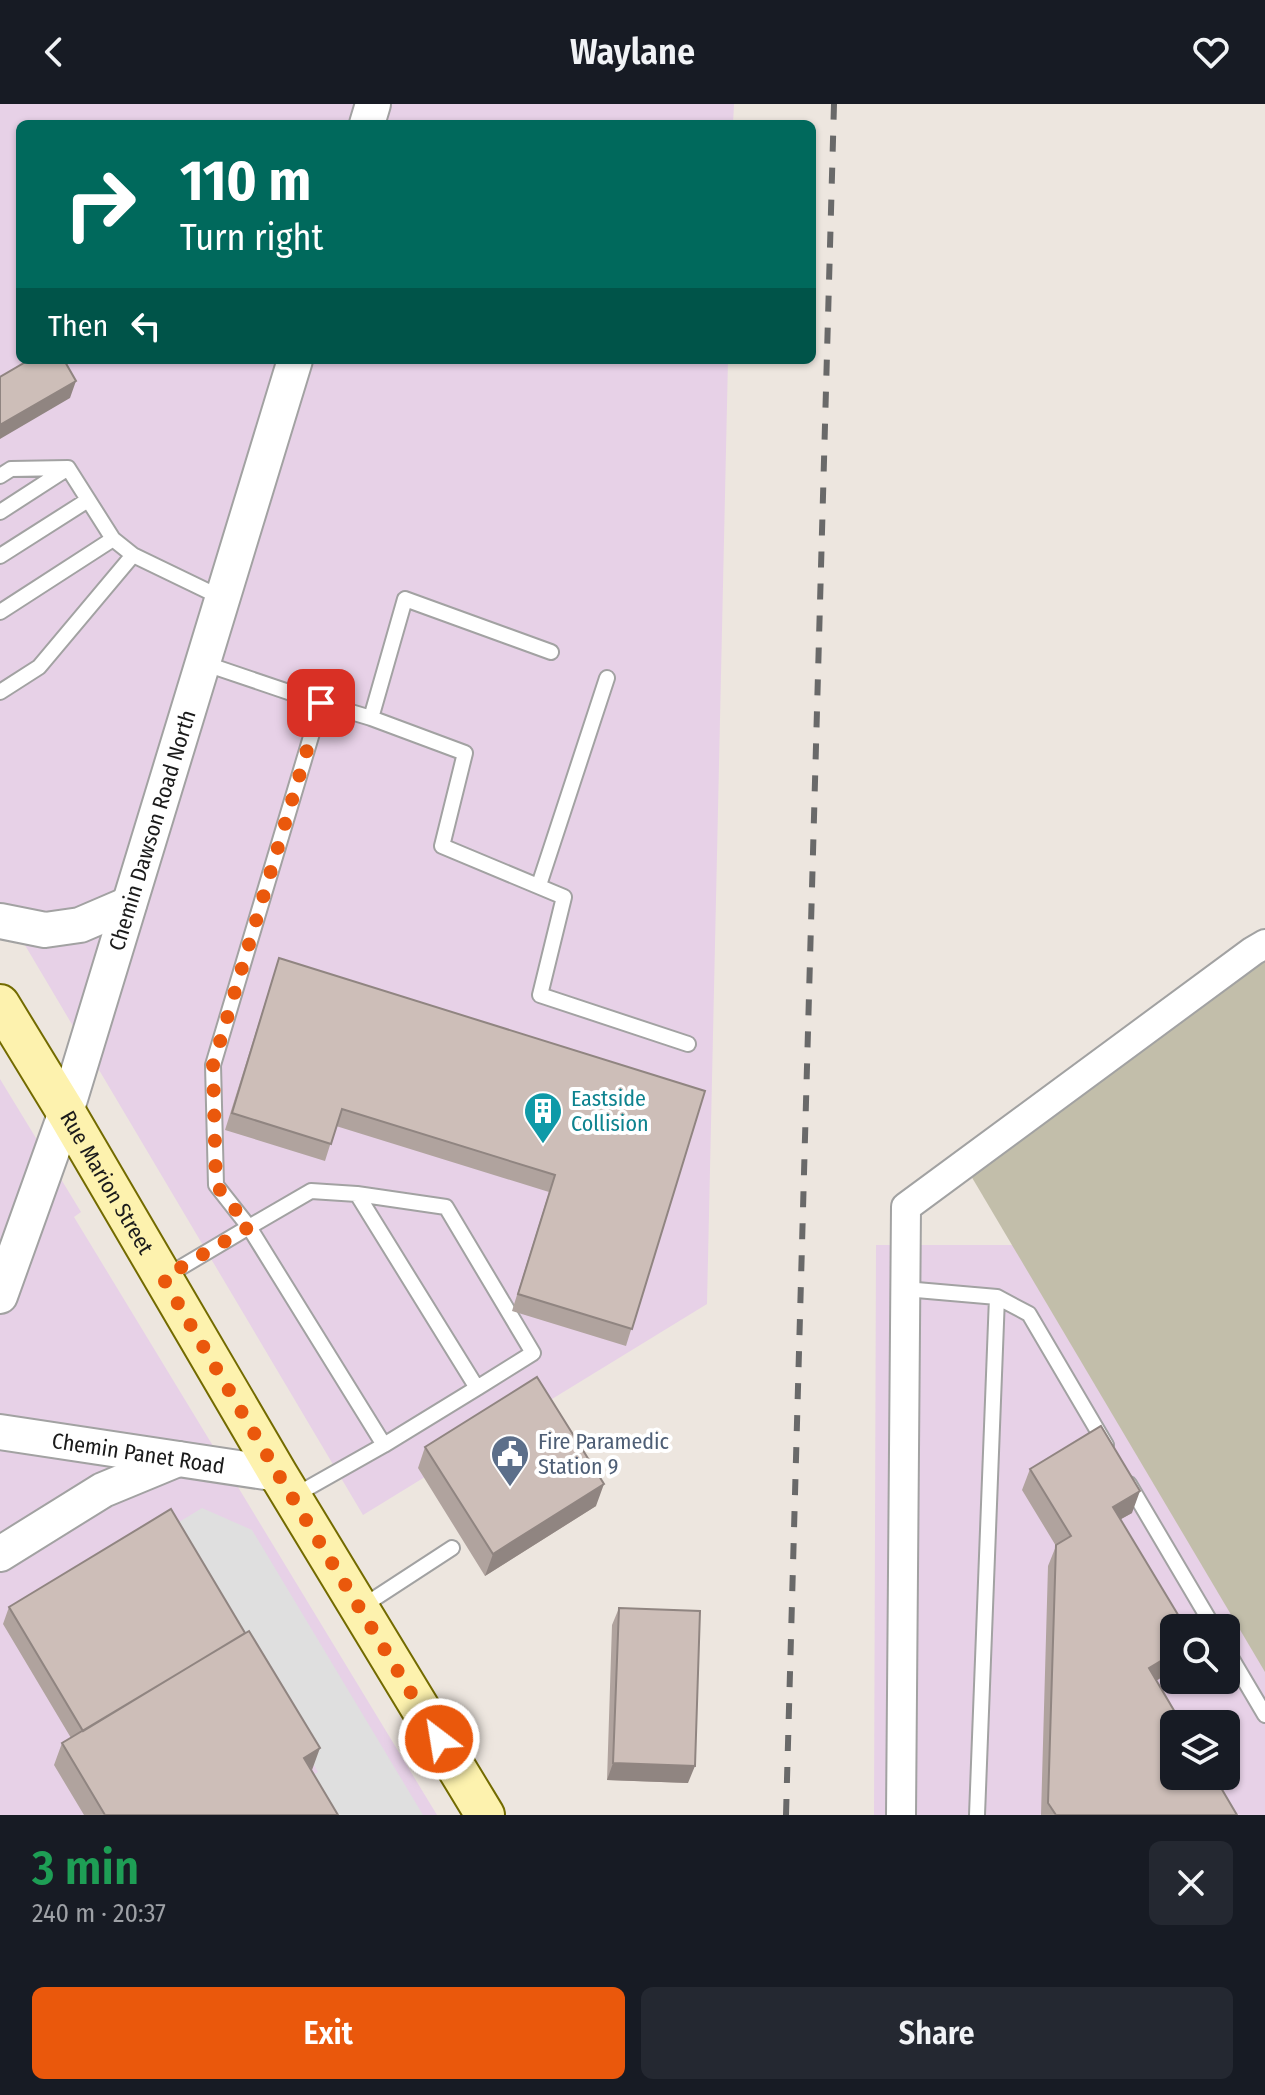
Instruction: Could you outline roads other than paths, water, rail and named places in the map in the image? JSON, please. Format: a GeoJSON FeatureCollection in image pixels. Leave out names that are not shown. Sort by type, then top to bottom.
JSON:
{"type":"FeatureCollection","features":[{"type":"Feature","properties":{"kind":"main road","name":"Rue Marion Street"},"geometry":{"type":"LineString","coordinates":[[0,1004],[284,1486],[485,1815]]}},
{"type":"Feature","properties":{"kind":"street","name":"Chemin Dawson Road North"},"geometry":{"type":"LineString","coordinates":[[0,1296],[7,1256],[66,1112],[294,364]]}},
{"type":"Feature","properties":{"kind":"street"},"geometry":{"type":"LineString","coordinates":[[0,921],[45,930],[80,925],[129,904]]}},
{"type":"Feature","properties":{"kind":"street"},"geometry":{"type":"LineString","coordinates":[[901,1815],[906,1207],[1265,944]]}},
{"type":"Feature","properties":{"kind":"street","name":"Chemin Panet Road"},"geometry":{"type":"LineString","coordinates":[[0,1432],[178,1459],[284,1486]]}},
{"type":"Feature","properties":{"kind":"street"},"geometry":{"type":"LineString","coordinates":[[0,1554],[103,1490],[178,1459]]}},
{"type":"Feature","properties":{"kind":"lane"},"geometry":{"type":"LineString","coordinates":[[68,468],[113,539],[133,555],[222,598]]}},
{"type":"Feature","properties":{"kind":"lane"},"geometry":{"type":"LineString","coordinates":[[0,476],[11,469],[68,468]]}},
{"type":"Feature","properties":{"kind":"lane"},"geometry":{"type":"LineString","coordinates":[[0,512],[68,468]]}},
{"type":"Feature","properties":{"kind":"lane"},"geometry":{"type":"LineString","coordinates":[[0,556],[88,500]]}},
{"type":"Feature","properties":{"kind":"lane"},"geometry":{"type":"LineString","coordinates":[[0,612],[113,539]]}},
{"type":"Feature","properties":{"kind":"lane"},"geometry":{"type":"LineString","coordinates":[[0,692],[39,667],[133,555]]}},
{"type":"Feature","properties":{"kind":"lane"},"geometry":{"type":"LineString","coordinates":[[371,718],[405,599],[551,652]]}},
{"type":"Feature","properties":{"kind":"lane"},"geometry":{"type":"LineString","coordinates":[[203,663],[371,718],[465,753],[442,846],[564,897],[540,995],[688,1044]]}},
{"type":"Feature","properties":{"kind":"lane"},"geometry":{"type":"LineString","coordinates":[[539,885],[607,678]]}},
{"type":"Feature","properties":{"kind":"lane"},"geometry":{"type":"LineString","coordinates":[[321,703],[213,1065],[216,1185],[249,1227],[384,1445]]}},
{"type":"Feature","properties":{"kind":"lane"},"geometry":{"type":"LineString","coordinates":[[163,1278],[311,1191],[357,1194],[446,1207],[533,1353],[384,1445],[284,1486]]}},
{"type":"Feature","properties":{"kind":"lane"},"geometry":{"type":"LineString","coordinates":[[357,1194],[477,1388]]}},
{"type":"Feature","properties":{"kind":"lane"},"geometry":{"type":"LineString","coordinates":[[905,1289],[997,1297],[1029,1314],[1117,1464]]}},
{"type":"Feature","properties":{"kind":"lane"},"geometry":{"type":"LineString","coordinates":[[977,1815],[997,1297]]}},
{"type":"Feature","properties":{"kind":"lane"},"geometry":{"type":"LineString","coordinates":[[1125,1478],[1206,1614]]}},
{"type":"Feature","properties":{"kind":"lane"},"geometry":{"type":"LineString","coordinates":[[360,1609],[452,1548]]}},
{"type":"Feature","properties":{"kind":"lane"},"geometry":{"type":"LineString","coordinates":[[1240,1673],[1265,1715]]}},
{"type":"Feature","properties":{"kind":"railway"},"geometry":{"type":"LineString","coordinates":[[786,1815],[834,104]]}},
{"type":"Feature","properties":{"kind":"place","name":"Eastside Collision"},"geometry":{"type":"Point","coordinates":[543,1145]}},
{"type":"Feature","properties":{"kind":"place","name":"Fire Paramedic Station 9"},"geometry":{"type":"Point","coordinates":[510,1488]}}]}
